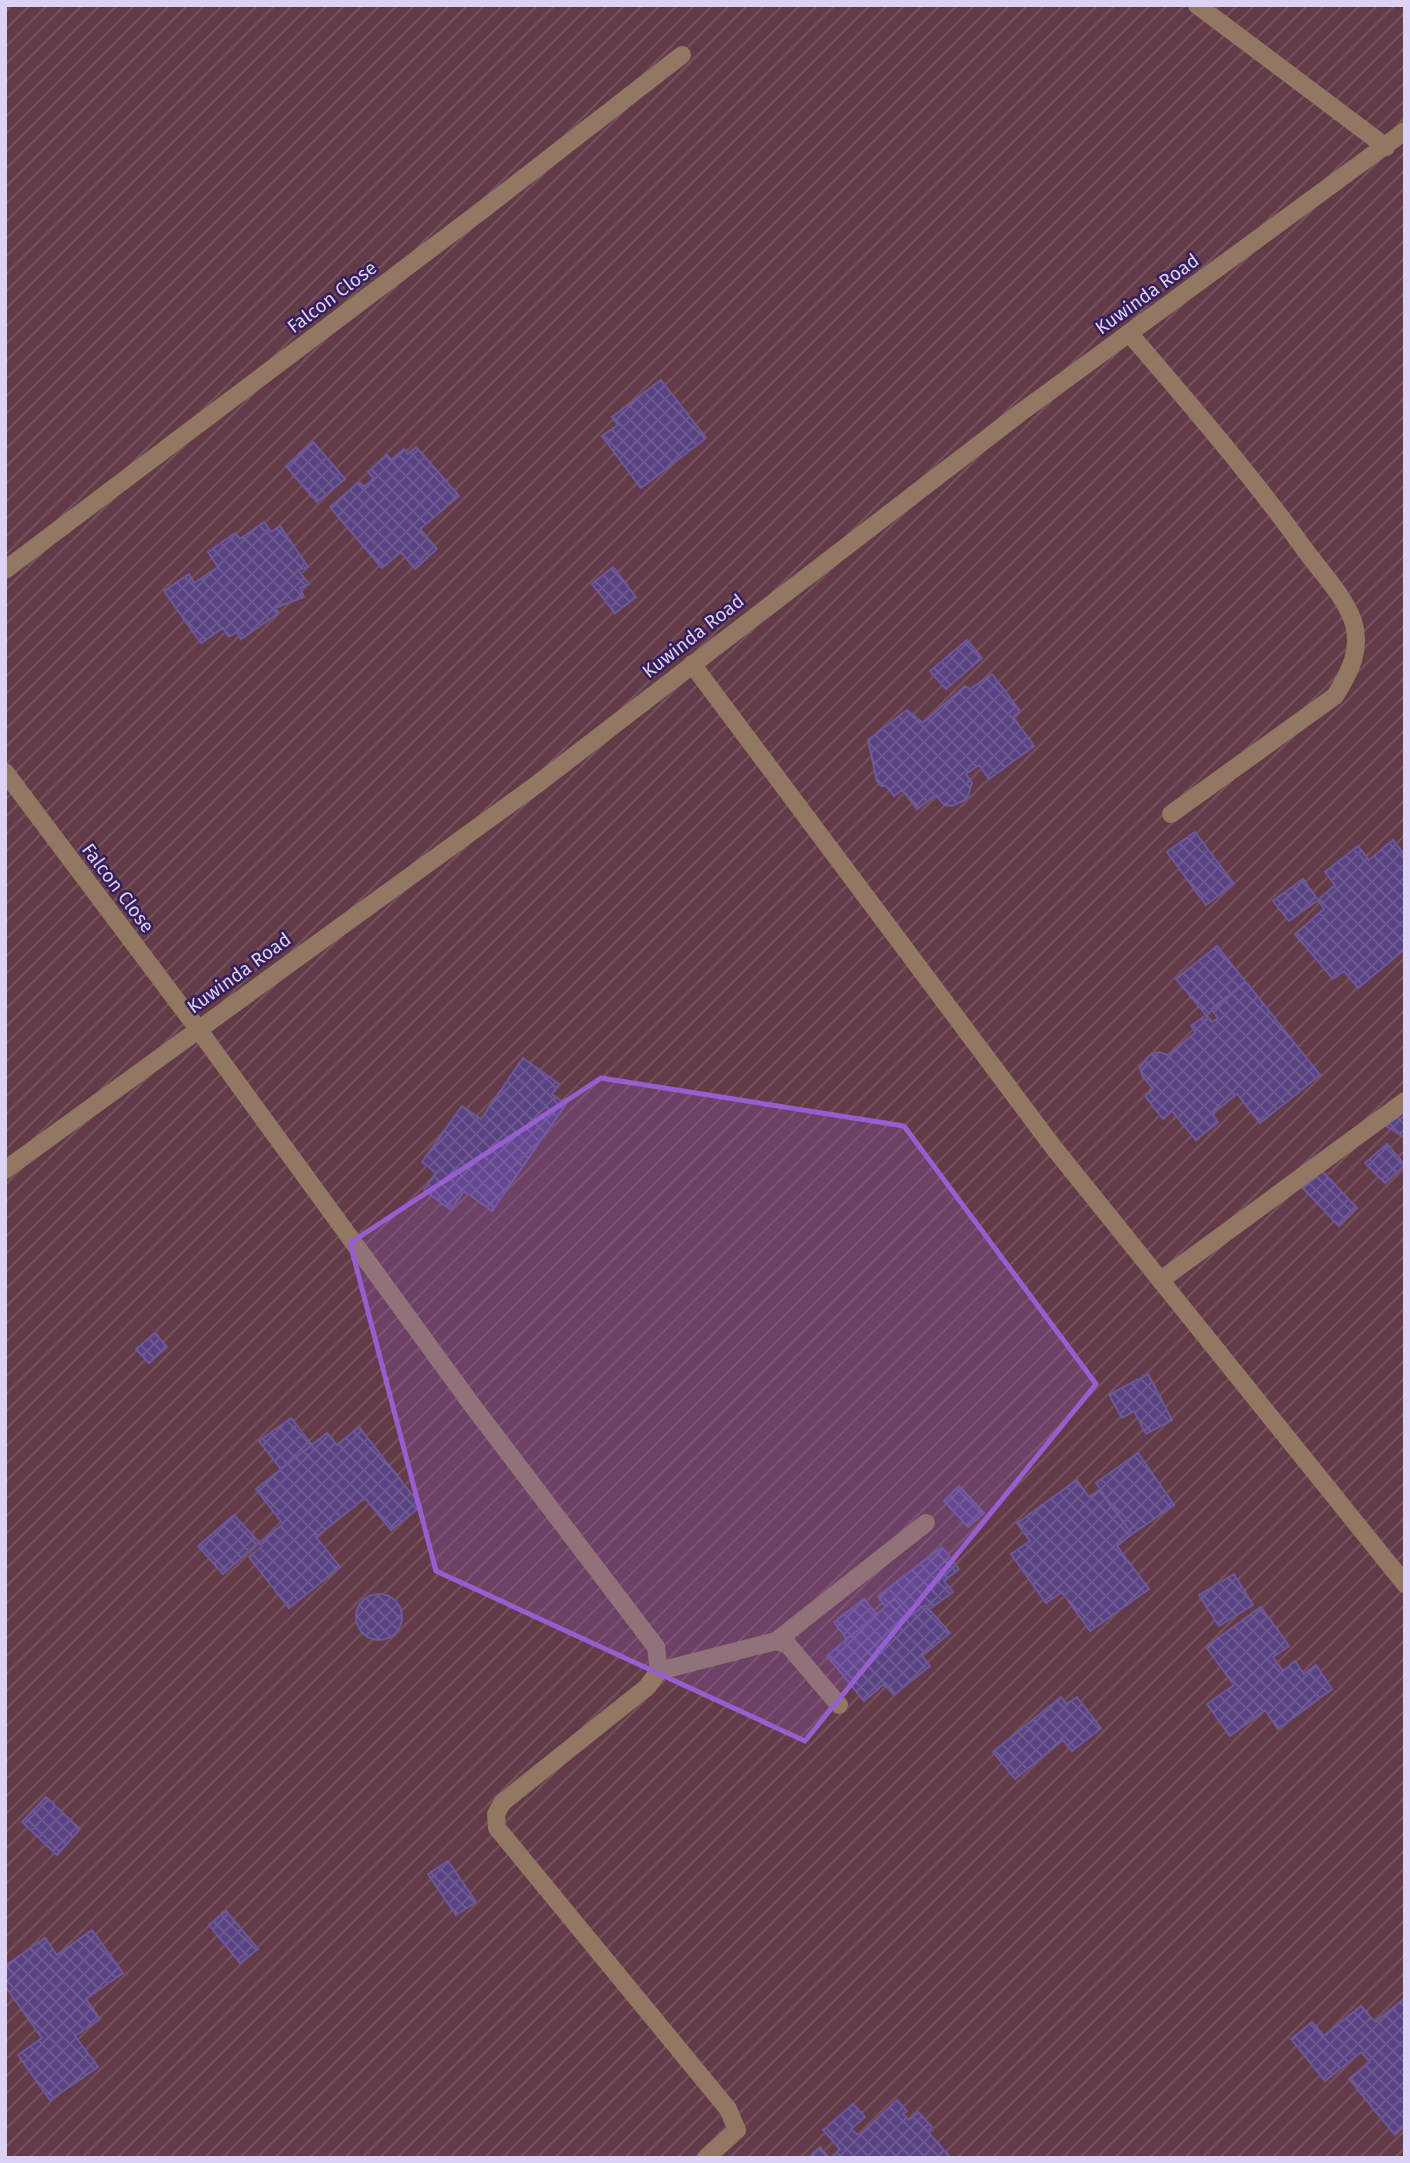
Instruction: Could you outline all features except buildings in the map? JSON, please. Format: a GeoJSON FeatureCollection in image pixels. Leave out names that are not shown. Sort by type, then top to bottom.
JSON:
{"type":"FeatureCollection","features":[{"type":"Feature","properties":{"kind":"street"},"geometry":{"type":"LineString","coordinates":[[1197,5],[1386,146]]}},
{"type":"Feature","properties":{"kind":"street","name":"Falcon Close"},"geometry":{"type":"LineString","coordinates":[[5,570],[485,208],[682,55]]}},
{"type":"Feature","properties":{"kind":"street","name":"Kuwinda Road"},"geometry":{"type":"LineString","coordinates":[[5,1170],[537,785],[1020,413],[1405,131]]}},
{"type":"Feature","properties":{"kind":"street"},"geometry":{"type":"LineString","coordinates":[[1129,333],[1263,491],[1332,587],[1353,621],[1357,651],[1335,696],[1171,814]]}},
{"type":"Feature","properties":{"kind":"street"},"geometry":{"type":"LineString","coordinates":[[692,664],[1054,1148],[1405,1584]]}},
{"type":"Feature","properties":{"kind":"street","name":"Falcon Close"},"geometry":{"type":"LineString","coordinates":[[5,772],[198,1029],[472,1405],[656,1647],[659,1671]]}},
{"type":"Feature","properties":{"kind":"street"},"geometry":{"type":"LineString","coordinates":[[1161,1280],[1405,1101]]}},
{"type":"Feature","properties":{"kind":"street"},"geometry":{"type":"LineString","coordinates":[[706,2158],[737,2130],[728,2109],[497,1828],[496,1814],[503,1802],[647,1687],[659,1671],[776,1641],[926,1523]]}},
{"type":"Feature","properties":{"kind":"street"},"geometry":{"type":"LineString","coordinates":[[776,1641],[788,1645],[839,1705]]}},
{"type":"Feature","properties":{"kind":"highlighted area"},"geometry":{"type":"Polygon","coordinates":[[[601,1078],[904,1126],[1096,1384],[805,1741],[436,1571],[350,1243],[601,1078]]]}},
{"type":"Feature","properties":{"kind":"shaded area"},"geometry":{"type":"Polygon","coordinates":[[[5,5],[1405,5],[1405,2158],[5,2158],[5,5]]]}}]}
